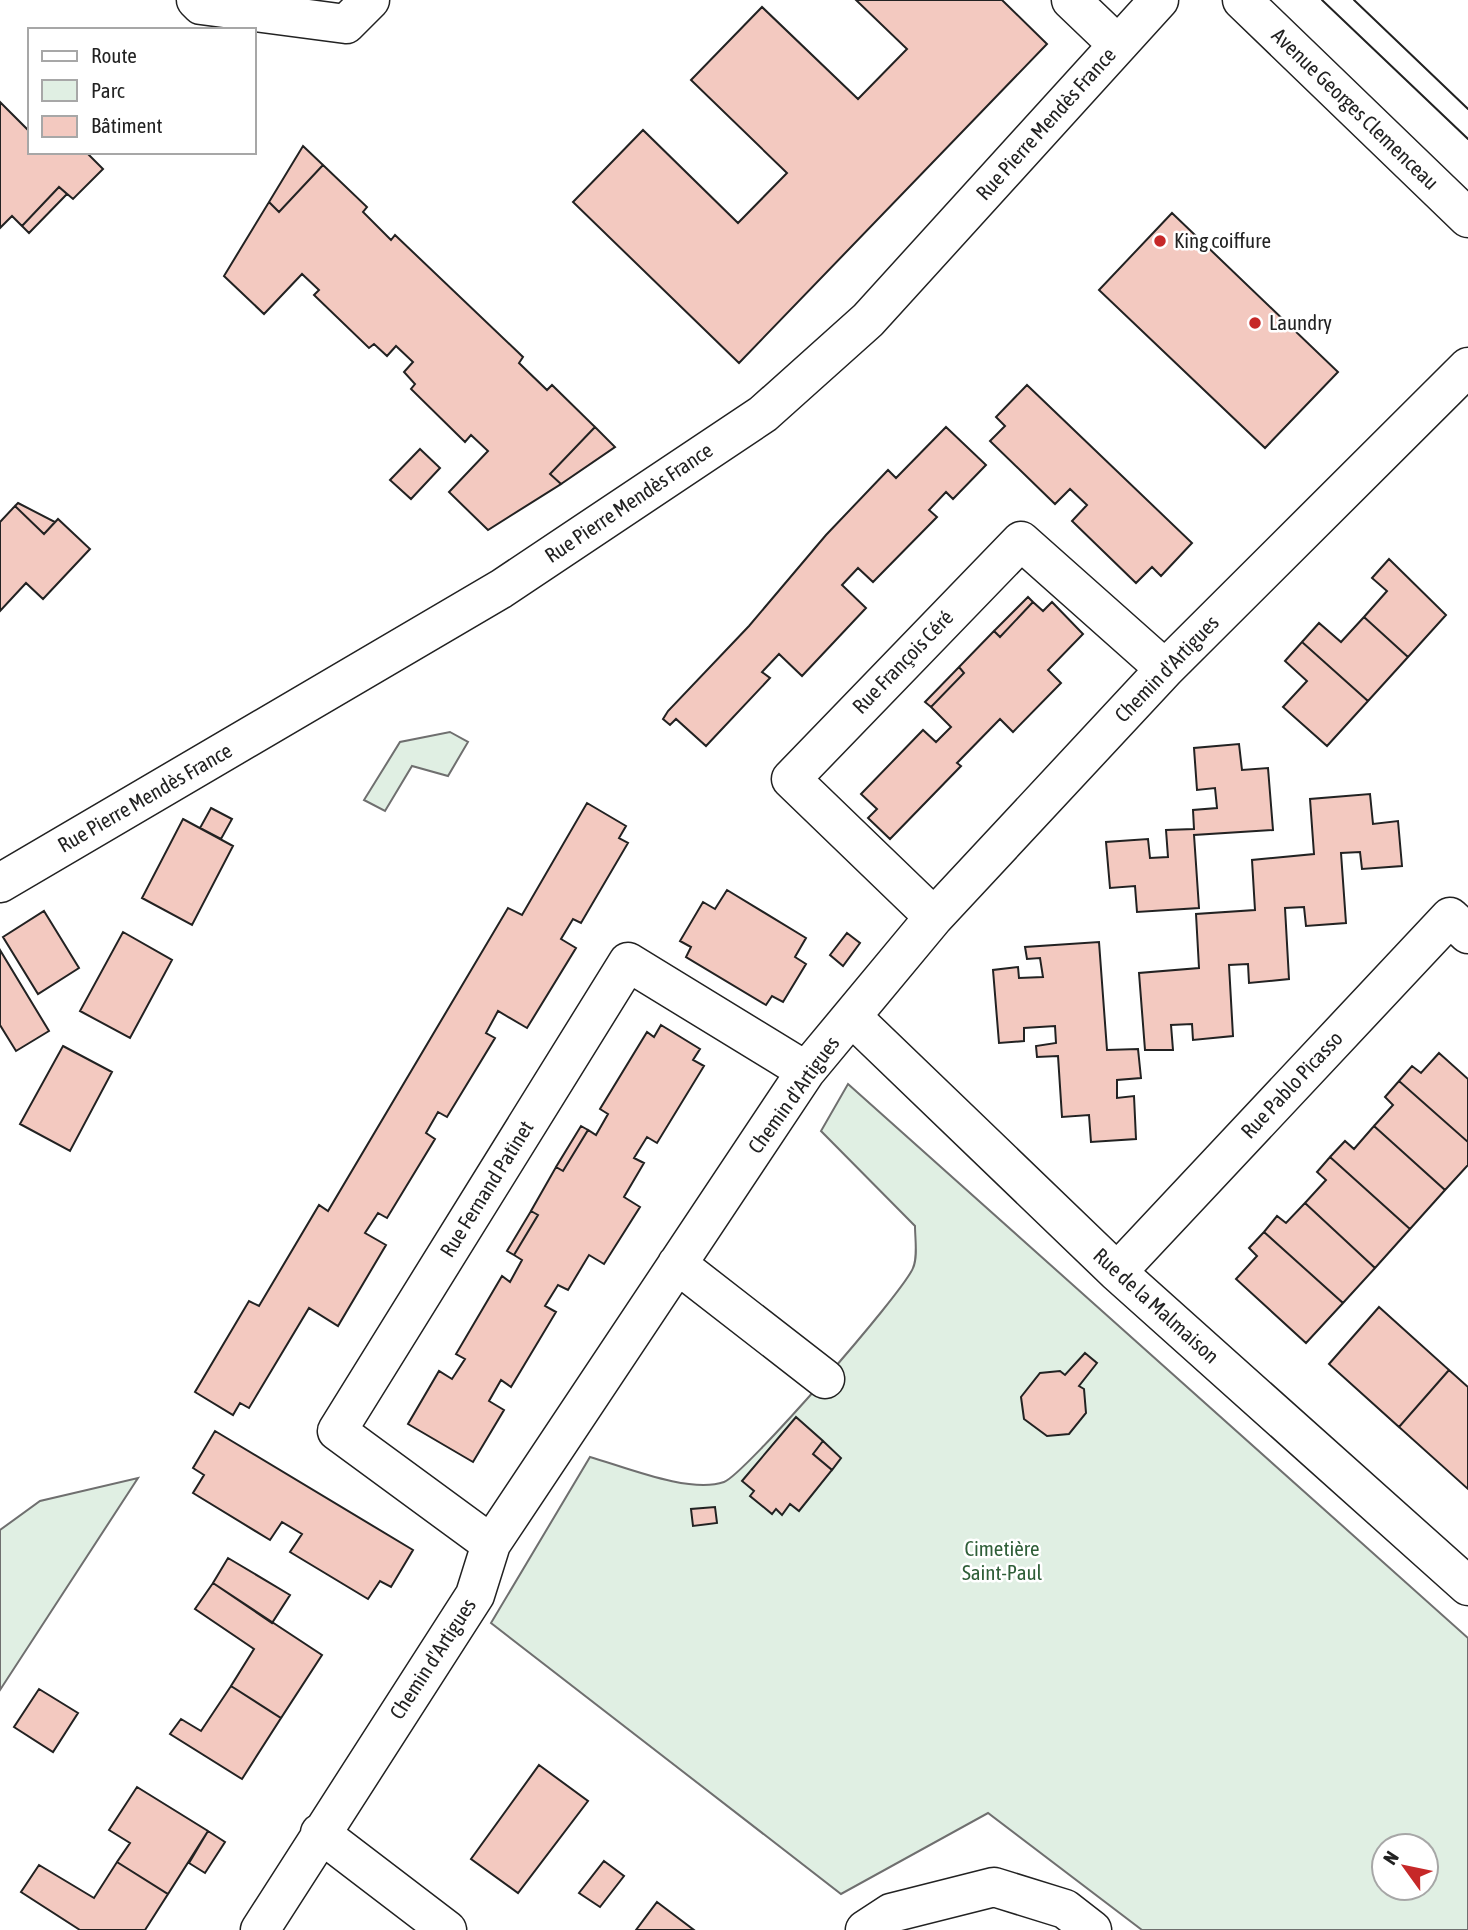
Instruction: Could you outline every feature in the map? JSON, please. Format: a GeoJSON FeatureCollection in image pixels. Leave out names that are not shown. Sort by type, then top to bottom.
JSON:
{"type":"FeatureCollection","features":[{"type":"Feature","properties":{"kind":"street"},"geometry":{"type":"LineString","coordinates":[[196,0],[201,5],[346,24],[370,0]]}},
{"type":"Feature","properties":{"kind":"street"},"geometry":{"type":"LineString","coordinates":[[1071,0],[1118,45]]}},
{"type":"Feature","properties":{"kind":"street","name":"Rue Pierre Mendès France"},"geometry":{"type":"LineString","coordinates":[[0,883],[501,589],[763,414],[868,320],[1159,0]]}},
{"type":"Feature","properties":{"kind":"street","name":"Avenue Georges Clemenceau"},"geometry":{"type":"LineString","coordinates":[[1242,0],[1468,218]]}},
{"type":"Feature","properties":{"kind":"street","name":"Chemin d'Artigues"},"geometry":{"type":"LineString","coordinates":[[260,1930],[475,1595],[491,1544],[806,1071],[934,918],[1165,669],[1468,367]]}},
{"type":"Feature","properties":{"kind":"street","name":"Rue François Céré"},"geometry":{"type":"LineString","coordinates":[[934,918],[791,779],[1021,541],[1165,669]]}},
{"type":"Feature","properties":{"kind":"street","name":"Rue Pablo Picasso"},"geometry":{"type":"LineString","coordinates":[[1116,1272],[1462,916]]}},
{"type":"Feature","properties":{"kind":"street","name":"Rue Fernand Patinet"},"geometry":{"type":"LineString","coordinates":[[491,1544],[337,1431],[628,962],[806,1071]]}},
{"type":"Feature","properties":{"kind":"street","name":"Rue de la Malmaison"},"geometry":{"type":"LineString","coordinates":[[852,1017],[1116,1272],[1468,1586]]}},
{"type":"Feature","properties":{"kind":"street"},"geometry":{"type":"LineString","coordinates":[[677,1264],[825,1379]]}},
{"type":"Feature","properties":{"kind":"street"},"geometry":{"type":"LineString","coordinates":[[320,1833],[447,1930]]}},
{"type":"Feature","properties":{"kind":"street"},"geometry":{"type":"LineString","coordinates":[[865,1930],[891,1913],[994,1887],[1065,1909],[1092,1930]]}},
{"type":"Feature","properties":{"kind":"green space"},"geometry":{"type":"Polygon","coordinates":[[[450,732],[468,742],[448,776],[412,766],[385,811],[364,800],[400,742],[450,732]]]}},
{"type":"Feature","properties":{"kind":"green space","name":"Cimetière Saint-Paul"},"geometry":{"type":"Polygon","coordinates":[[[848,1084],[1468,1638],[1468,1930],[1142,1930],[988,1813],[841,1894],[491,1623],[590,1457],[694,1485],[724,1482],[737,1472],[790,1418],[903,1284],[915,1264],[915,1226],[821,1131],[848,1084]]]}},
{"type":"Feature","properties":{"kind":"green space"},"geometry":{"type":"Polygon","coordinates":[[[138,1478],[0,1690],[0,1530],[40,1501],[138,1478]]]}},
{"type":"Feature","properties":{"kind":"building"},"geometry":{"type":"Polygon","coordinates":[[[856,0],[1002,0],[1047,44],[739,363],[573,202],[643,130],[738,223],[787,173],[691,80],[762,7],[858,99],[907,49],[856,0]]]}},
{"type":"Feature","properties":{"kind":"building"},"geometry":{"type":"Polygon","coordinates":[[[0,102],[28,130],[28,154],[88,154],[103,169],[73,199],[59,187],[22,226],[12,216],[0,228],[0,102]]]}},
{"type":"Feature","properties":{"kind":"building"},"geometry":{"type":"Polygon","coordinates":[[[303,146],[323,165],[279,212],[269,202],[303,146]]]}},
{"type":"Feature","properties":{"kind":"building"},"geometry":{"type":"Polygon","coordinates":[[[323,165],[367,207],[363,212],[391,240],[395,235],[523,357],[519,363],[547,390],[552,385],[595,427],[550,474],[561,484],[488,530],[449,492],[488,451],[471,435],[465,442],[411,389],[415,384],[404,372],[413,362],[396,346],[387,356],[374,344],[369,348],[314,295],[319,290],[302,274],[264,314],[224,276],[269,202],[279,212],[323,165]]]}},
{"type":"Feature","properties":{"kind":"building"},"geometry":{"type":"Polygon","coordinates":[[[59,187],[67,194],[29,233],[22,226],[59,187]]]}},
{"type":"Feature","properties":{"kind":"building"},"geometry":{"type":"Polygon","coordinates":[[[1172,213],[1338,372],[1265,448],[1099,290],[1172,213]]]}},
{"type":"Feature","properties":{"kind":"building"},"geometry":{"type":"Polygon","coordinates":[[[1027,385],[1192,543],[1161,576],[1152,567],[1136,583],[1072,521],[1087,505],[1070,489],[1055,504],[990,441],[1005,426],[996,417],[1027,385]]]}},
{"type":"Feature","properties":{"kind":"building"},"geometry":{"type":"Polygon","coordinates":[[[595,427],[615,447],[561,484],[550,474],[595,427]]]}},
{"type":"Feature","properties":{"kind":"building"},"geometry":{"type":"Polygon","coordinates":[[[946,427],[986,465],[953,499],[946,492],[929,510],[937,517],[873,582],[858,568],[842,585],[866,608],[802,676],[779,654],[762,672],[770,678],[706,746],[676,719],[670,725],[663,719],[749,626],[826,535],[888,470],[896,478],[946,427]]]}},
{"type":"Feature","properties":{"kind":"building"},"geometry":{"type":"Polygon","coordinates":[[[420,449],[440,468],[411,499],[390,480],[420,449]]]}},
{"type":"Feature","properties":{"kind":"building"},"geometry":{"type":"Polygon","coordinates":[[[18,503],[55,522],[44,534],[15,506],[18,503]]]}},
{"type":"Feature","properties":{"kind":"building"},"geometry":{"type":"Polygon","coordinates":[[[15,506],[44,534],[58,519],[90,549],[43,599],[26,583],[0,611],[0,522],[15,506]]]}},
{"type":"Feature","properties":{"kind":"building"},"geometry":{"type":"Polygon","coordinates":[[[1389,559],[1446,615],[1408,657],[1364,617],[1387,591],[1372,578],[1389,559]]]}},
{"type":"Feature","properties":{"kind":"building"},"geometry":{"type":"Polygon","coordinates":[[[1028,597],[1033,602],[1000,637],[994,631],[1028,597]]]}},
{"type":"Feature","properties":{"kind":"building"},"geometry":{"type":"Polygon","coordinates":[[[1033,602],[1043,611],[1052,602],[1083,634],[1048,670],[1061,683],[1013,732],[1000,719],[957,763],[961,766],[890,839],[868,818],[877,809],[861,794],[923,730],[936,742],[951,727],[931,707],[964,673],[959,667],[994,631],[1000,637],[1033,602]]]}},
{"type":"Feature","properties":{"kind":"building"},"geometry":{"type":"Polygon","coordinates":[[[1364,617],[1408,657],[1368,701],[1302,642],[1319,623],[1341,642],[1364,617]]]}},
{"type":"Feature","properties":{"kind":"building"},"geometry":{"type":"Polygon","coordinates":[[[1302,642],[1368,701],[1327,746],[1283,707],[1307,681],[1285,661],[1302,642]]]}},
{"type":"Feature","properties":{"kind":"building"},"geometry":{"type":"Polygon","coordinates":[[[959,667],[964,673],[931,707],[925,702],[959,667]]]}},
{"type":"Feature","properties":{"kind":"building"},"geometry":{"type":"Polygon","coordinates":[[[1239,744],[1242,770],[1268,768],[1273,830],[1194,835],[1199,908],[1137,912],[1135,886],[1110,888],[1106,842],[1148,839],[1150,858],[1168,857],[1166,830],[1194,829],[1193,810],[1217,808],[1215,788],[1197,790],[1194,748],[1239,744]]]}},
{"type":"Feature","properties":{"kind":"building"},"geometry":{"type":"Polygon","coordinates":[[[1370,794],[1373,824],[1398,821],[1402,866],[1362,869],[1360,852],[1341,853],[1346,923],[1306,926],[1304,907],[1285,908],[1289,979],[1249,983],[1248,964],[1229,965],[1233,1036],[1193,1040],[1192,1024],[1171,1025],[1173,1050],[1145,1050],[1139,973],[1199,968],[1196,914],[1255,910],[1252,860],[1314,854],[1310,799],[1370,794]]]}},
{"type":"Feature","properties":{"kind":"building"},"geometry":{"type":"Polygon","coordinates":[[[587,803],[626,826],[619,838],[628,843],[581,923],[573,919],[561,939],[576,948],[527,1028],[498,1011],[486,1033],[495,1038],[447,1117],[438,1112],[426,1133],[435,1139],[387,1218],[378,1213],[365,1233],[386,1245],[338,1326],[309,1308],[249,1408],[240,1403],[233,1415],[195,1392],[249,1301],[259,1306],[319,1205],[328,1211],[508,908],[522,915],[587,803]]]}},
{"type":"Feature","properties":{"kind":"building"},"geometry":{"type":"Polygon","coordinates":[[[211,808],[232,819],[221,839],[200,828],[211,808]]]}},
{"type":"Feature","properties":{"kind":"building"},"geometry":{"type":"Polygon","coordinates":[[[183,819],[233,846],[192,925],[142,898],[183,819]]]}},
{"type":"Feature","properties":{"kind":"building"},"geometry":{"type":"Polygon","coordinates":[[[727,890],[806,938],[795,957],[806,964],[783,1002],[772,996],[766,1005],[686,957],[691,947],[680,941],[703,902],[715,909],[727,890]]]}},
{"type":"Feature","properties":{"kind":"building"},"geometry":{"type":"Polygon","coordinates":[[[44,911],[79,968],[38,994],[3,937],[44,911]]]}},
{"type":"Feature","properties":{"kind":"building"},"geometry":{"type":"Polygon","coordinates":[[[123,932],[172,960],[130,1038],[80,1011],[123,932]]]}},
{"type":"Feature","properties":{"kind":"building"},"geometry":{"type":"Polygon","coordinates":[[[847,933],[860,943],[843,966],[830,955],[847,933]]]}},
{"type":"Feature","properties":{"kind":"building"},"geometry":{"type":"Polygon","coordinates":[[[1099,942],[1107,1050],[1138,1049],[1141,1078],[1117,1080],[1117,1098],[1134,1096],[1136,1139],[1091,1142],[1089,1115],[1062,1117],[1058,1056],[1037,1057],[1036,1046],[1056,1043],[1055,1026],[1024,1028],[1024,1041],[999,1043],[993,970],[1018,967],[1019,978],[1043,977],[1040,958],[1027,959],[1025,947],[1099,942]]]}},
{"type":"Feature","properties":{"kind":"building"},"geometry":{"type":"Polygon","coordinates":[[[0,950],[49,1031],[16,1051],[0,1025],[0,950]]]}},
{"type":"Feature","properties":{"kind":"building"},"geometry":{"type":"Polygon","coordinates":[[[661,1025],[700,1049],[693,1060],[704,1066],[657,1143],[647,1137],[634,1158],[644,1163],[624,1197],[640,1207],[604,1264],[589,1255],[568,1290],[558,1285],[545,1306],[556,1312],[511,1387],[501,1380],[489,1401],[504,1410],[473,1462],[408,1424],[439,1371],[452,1379],[465,1359],[456,1354],[502,1276],[510,1282],[522,1260],[514,1255],[538,1215],[531,1211],[556,1167],[563,1171],[588,1130],[596,1135],[608,1114],[600,1109],[647,1032],[654,1037],[661,1025]]]}},
{"type":"Feature","properties":{"kind":"building"},"geometry":{"type":"Polygon","coordinates":[[[63,1046],[112,1072],[70,1151],[20,1124],[63,1046]]]}},
{"type":"Feature","properties":{"kind":"building"},"geometry":{"type":"Polygon","coordinates":[[[1439,1053],[1468,1079],[1468,1142],[1399,1081],[1412,1066],[1421,1073],[1439,1053]]]}},
{"type":"Feature","properties":{"kind":"building"},"geometry":{"type":"Polygon","coordinates":[[[1399,1081],[1468,1142],[1468,1165],[1445,1190],[1374,1126],[1393,1105],[1385,1097],[1399,1081]]]}},
{"type":"Feature","properties":{"kind":"building"},"geometry":{"type":"Polygon","coordinates":[[[581,1126],[588,1130],[563,1171],[556,1167],[581,1126]]]}},
{"type":"Feature","properties":{"kind":"building"},"geometry":{"type":"Polygon","coordinates":[[[1374,1126],[1445,1190],[1410,1229],[1330,1157],[1345,1141],[1354,1149],[1374,1126]]]}},
{"type":"Feature","properties":{"kind":"building"},"geometry":{"type":"Polygon","coordinates":[[[1330,1157],[1410,1229],[1375,1268],[1305,1203],[1326,1180],[1317,1172],[1330,1157]]]}},
{"type":"Feature","properties":{"kind":"building"},"geometry":{"type":"Polygon","coordinates":[[[1305,1203],[1375,1268],[1343,1303],[1264,1232],[1277,1216],[1286,1223],[1305,1203]]]}},
{"type":"Feature","properties":{"kind":"building"},"geometry":{"type":"Polygon","coordinates":[[[531,1211],[538,1215],[514,1255],[507,1251],[531,1211]]]}},
{"type":"Feature","properties":{"kind":"building"},"geometry":{"type":"Polygon","coordinates":[[[1264,1232],[1343,1303],[1306,1343],[1236,1279],[1257,1256],[1249,1248],[1264,1232]]]}},
{"type":"Feature","properties":{"kind":"building"},"geometry":{"type":"Polygon","coordinates":[[[1379,1307],[1449,1370],[1399,1427],[1329,1364],[1379,1307]]]}},
{"type":"Feature","properties":{"kind":"building"},"geometry":{"type":"Polygon","coordinates":[[[1085,1353],[1097,1363],[1079,1386],[1084,1389],[1086,1413],[1069,1434],[1047,1436],[1024,1419],[1021,1397],[1040,1373],[1060,1371],[1065,1375],[1085,1353]]]}},
{"type":"Feature","properties":{"kind":"building"},"geometry":{"type":"Polygon","coordinates":[[[1449,1370],[1468,1387],[1468,1489],[1399,1427],[1449,1370]]]}},
{"type":"Feature","properties":{"kind":"building"},"geometry":{"type":"Polygon","coordinates":[[[796,1417],[823,1441],[813,1454],[832,1470],[799,1511],[790,1504],[782,1515],[776,1509],[772,1514],[750,1496],[754,1491],[742,1481],[796,1417]]]}},
{"type":"Feature","properties":{"kind":"building"},"geometry":{"type":"Polygon","coordinates":[[[215,1431],[413,1550],[391,1587],[380,1581],[368,1599],[290,1552],[302,1534],[282,1522],[270,1540],[193,1493],[204,1475],[193,1468],[215,1431]]]}},
{"type":"Feature","properties":{"kind":"building"},"geometry":{"type":"Polygon","coordinates":[[[823,1441],[841,1458],[832,1470],[813,1454],[823,1441]]]}},
{"type":"Feature","properties":{"kind":"building"},"geometry":{"type":"Polygon","coordinates":[[[715,1507],[717,1523],[693,1526],[691,1509],[715,1507]]]}},
{"type":"Feature","properties":{"kind":"building"},"geometry":{"type":"Polygon","coordinates":[[[228,1558],[290,1595],[272,1623],[213,1583],[228,1558]]]}},
{"type":"Feature","properties":{"kind":"building"},"geometry":{"type":"Polygon","coordinates":[[[213,1583],[322,1655],[281,1718],[231,1686],[254,1649],[195,1609],[213,1583]]]}},
{"type":"Feature","properties":{"kind":"building"},"geometry":{"type":"Polygon","coordinates":[[[231,1686],[281,1718],[242,1779],[170,1734],[181,1719],[201,1731],[231,1686]]]}},
{"type":"Feature","properties":{"kind":"building"},"geometry":{"type":"Polygon","coordinates":[[[39,1689],[78,1713],[53,1752],[14,1727],[39,1689]]]}},
{"type":"Feature","properties":{"kind":"building"},"geometry":{"type":"Polygon","coordinates":[[[539,1765],[588,1801],[518,1893],[471,1859],[539,1765]]]}},
{"type":"Feature","properties":{"kind":"building"},"geometry":{"type":"Polygon","coordinates":[[[137,1787],[208,1831],[168,1894],[117,1862],[130,1843],[109,1830],[137,1787]]]}},
{"type":"Feature","properties":{"kind":"building"},"geometry":{"type":"Polygon","coordinates":[[[208,1831],[225,1842],[205,1873],[189,1863],[208,1831]]]}},
{"type":"Feature","properties":{"kind":"building"},"geometry":{"type":"Polygon","coordinates":[[[604,1861],[624,1876],[600,1907],[579,1893],[604,1861]]]}},
{"type":"Feature","properties":{"kind":"building"},"geometry":{"type":"Polygon","coordinates":[[[117,1862],[168,1894],[145,1930],[80,1930],[21,1892],[39,1865],[94,1898],[117,1862]]]}},
{"type":"Feature","properties":{"kind":"building"},"geometry":{"type":"Polygon","coordinates":[[[657,1902],[694,1930],[636,1930],[657,1902]]]}},
{"type":"Feature","properties":{"kind":"tram line"},"geometry":{"type":"LineString","coordinates":[[1322,0],[1468,139]]}},
{"type":"Feature","properties":{"kind":"tram line"},"geometry":{"type":"LineString","coordinates":[[1354,0],[1468,109]]}},
{"type":"Feature","properties":{"kind":"place","name":"King coiffure"},"geometry":{"type":"Point","coordinates":[1160,241]}},
{"type":"Feature","properties":{"kind":"place","name":"Laundry"},"geometry":{"type":"Point","coordinates":[1255,323]}}]}
